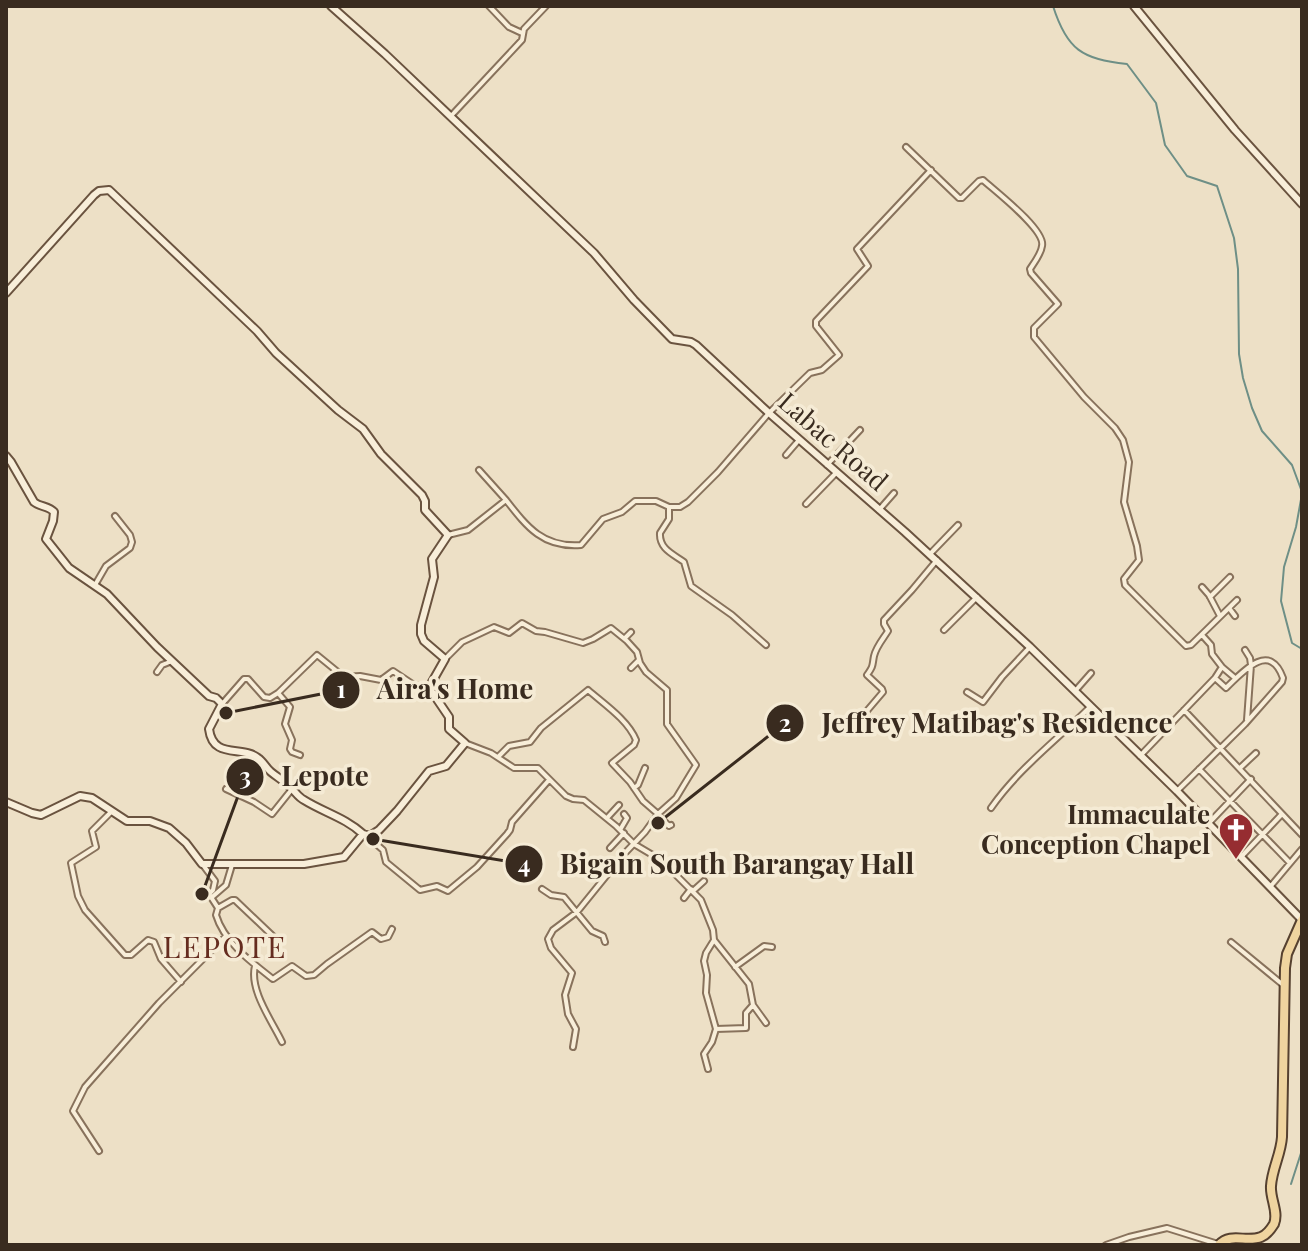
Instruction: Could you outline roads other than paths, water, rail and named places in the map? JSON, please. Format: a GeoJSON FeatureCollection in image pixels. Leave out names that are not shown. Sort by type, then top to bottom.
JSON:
{"type":"FeatureCollection","features":[{"type":"Feature","properties":{"kind":"main road"},"geometry":{"type":"LineString","coordinates":[[1219,1244],[1230,1238],[1261,1237],[1274,1223],[1271,1188],[1281,1146],[1284,985],[1287,954],[1302,920]]}},
{"type":"Feature","properties":{"kind":"street","name":"Labac Road"},"geometry":{"type":"LineString","coordinates":[[331,6],[594,253],[672,339],[696,345],[827,465],[934,557],[1076,690],[1302,920]]}},
{"type":"Feature","properties":{"kind":"street"},"geometry":{"type":"LineString","coordinates":[[489,6],[509,27],[522,33]]}},
{"type":"Feature","properties":{"kind":"street"},"geometry":{"type":"LineString","coordinates":[[451,116],[522,40],[522,33],[546,6]]}},
{"type":"Feature","properties":{"kind":"street"},"geometry":{"type":"LineString","coordinates":[[1134,6],[1235,130],[1302,204]]}},
{"type":"Feature","properties":{"kind":"street"},"geometry":{"type":"LineString","coordinates":[[906,147],[960,199],[983,180],[1029,222],[1043,241],[1030,269],[1058,304],[1034,328],[1034,337],[1084,397],[1115,428],[1126,446],[1129,462],[1124,502],[1139,560],[1123,582],[1186,646],[1191,645],[1237,600]]}},
{"type":"Feature","properties":{"kind":"street"},"geometry":{"type":"LineString","coordinates":[[479,470],[539,536],[551,542],[583,544],[605,518],[623,511],[635,501],[656,501],[669,507],[680,507],[718,472],[769,413],[810,373],[822,370],[839,355],[816,326],[816,321],[868,266],[857,249],[931,170]]}},
{"type":"Feature","properties":{"kind":"street"},"geometry":{"type":"LineString","coordinates":[[6,293],[94,195],[109,190],[257,331],[276,353],[363,429],[386,460],[422,495],[425,510],[448,535]]}},
{"type":"Feature","properties":{"kind":"street"},"geometry":{"type":"LineString","coordinates":[[827,465],[860,430]]}},
{"type":"Feature","properties":{"kind":"street"},"geometry":{"type":"LineString","coordinates":[[786,455],[799,440]]}},
{"type":"Feature","properties":{"kind":"street"},"geometry":{"type":"LineString","coordinates":[[6,456],[31,499],[54,512],[45,536],[69,568],[95,585],[209,696],[222,704]]}},
{"type":"Feature","properties":{"kind":"street"},"geometry":{"type":"LineString","coordinates":[[806,504],[836,473]]}},
{"type":"Feature","properties":{"kind":"street"},"geometry":{"type":"LineString","coordinates":[[879,510],[894,493]]}},
{"type":"Feature","properties":{"kind":"street"},"geometry":{"type":"LineString","coordinates":[[445,659],[424,641],[421,634],[434,577],[432,559],[448,535],[468,530],[506,500]]}},
{"type":"Feature","properties":{"kind":"street"},"geometry":{"type":"LineString","coordinates":[[669,507],[669,519],[660,533],[662,545],[684,562],[691,586],[732,615],[766,645]]}},
{"type":"Feature","properties":{"kind":"street"},"geometry":{"type":"LineString","coordinates":[[95,585],[106,566],[130,548],[132,542],[133,538],[115,516]]}},
{"type":"Feature","properties":{"kind":"street"},"geometry":{"type":"LineString","coordinates":[[847,721],[854,726],[883,692],[867,675],[874,665],[873,657],[878,645],[888,631],[884,620],[958,525]]}},
{"type":"Feature","properties":{"kind":"street"},"geometry":{"type":"LineString","coordinates":[[1210,597],[1230,577]]}},
{"type":"Feature","properties":{"kind":"street"},"geometry":{"type":"LineString","coordinates":[[1202,587],[1220,616]]}},
{"type":"Feature","properties":{"kind":"street"},"geometry":{"type":"LineString","coordinates":[[944,630],[977,597]]}},
{"type":"Feature","properties":{"kind":"street"},"geometry":{"type":"LineString","coordinates":[[1229,608],[1235,616]]}},
{"type":"Feature","properties":{"kind":"street"},"geometry":{"type":"LineString","coordinates":[[430,689],[445,659],[462,642],[497,627],[509,633],[522,623],[536,631],[583,643],[609,628],[625,638],[637,652],[646,672],[667,690],[667,724],[696,765],[676,798],[658,814],[577,912],[553,930],[548,939],[551,948],[572,973],[565,995],[568,1014],[576,1029],[573,1047]]}},
{"type":"Feature","properties":{"kind":"street"},"geometry":{"type":"LineString","coordinates":[[625,638],[631,632]]}},
{"type":"Feature","properties":{"kind":"street"},"geometry":{"type":"LineString","coordinates":[[1202,635],[1211,645],[1212,654],[1235,678]]}},
{"type":"Feature","properties":{"kind":"street"},"geometry":{"type":"LineString","coordinates":[[967,692],[983,702],[1030,647]]}},
{"type":"Feature","properties":{"kind":"street"},"geometry":{"type":"LineString","coordinates":[[1245,650],[1251,665],[1247,720]]}},
{"type":"Feature","properties":{"kind":"street"},"geometry":{"type":"LineString","coordinates":[[549,780],[477,867],[448,891],[437,886],[420,890],[386,862],[383,850],[351,824],[304,800],[256,756],[219,747],[214,743],[209,729],[222,704],[244,679],[248,679],[267,699],[278,693],[317,655],[344,677],[364,676],[381,680],[393,671],[414,685],[430,689],[449,717],[449,729],[465,743],[498,757],[514,768],[538,768],[566,796],[584,800],[634,844],[661,860],[692,890],[703,902],[714,940],[751,988],[753,1005],[766,1023]]}},
{"type":"Feature","properties":{"kind":"street"},"geometry":{"type":"LineString","coordinates":[[1177,791],[1221,748],[1283,678],[1277,666],[1263,659],[1251,665],[1226,688],[1215,678]]}},
{"type":"Feature","properties":{"kind":"street"},"geometry":{"type":"LineString","coordinates":[[631,668],[639,660]]}},
{"type":"Feature","properties":{"kind":"street"},"geometry":{"type":"LineString","coordinates":[[157,672],[162,665],[172,661]]}},
{"type":"Feature","properties":{"kind":"street"},"geometry":{"type":"LineString","coordinates":[[1140,756],[1222,667]]}},
{"type":"Feature","properties":{"kind":"street"},"geometry":{"type":"LineString","coordinates":[[1076,690],[1091,673]]}},
{"type":"Feature","properties":{"kind":"street"},"geometry":{"type":"LineString","coordinates":[[498,757],[509,746],[530,742],[543,726],[588,690],[629,726],[635,736],[634,745],[612,763],[643,801],[671,825]]}},
{"type":"Feature","properties":{"kind":"street"},"geometry":{"type":"LineString","coordinates":[[278,693],[290,707],[285,724],[292,740],[290,749],[300,755]]}},
{"type":"Feature","properties":{"kind":"street"},"geometry":{"type":"LineString","coordinates":[[991,808],[1022,771],[1091,706]]}},
{"type":"Feature","properties":{"kind":"street"},"geometry":{"type":"LineString","coordinates":[[1184,710],[1302,835]]}},
{"type":"Feature","properties":{"kind":"street"},"geometry":{"type":"LineString","coordinates":[[202,864],[304,864],[340,859],[365,835],[379,830],[429,771],[446,766],[465,743]]}},
{"type":"Feature","properties":{"kind":"street"},"geometry":{"type":"LineString","coordinates":[[1240,768],[1256,753]]}},
{"type":"Feature","properties":{"kind":"street"},"geometry":{"type":"LineString","coordinates":[[634,788],[645,768]]}},
{"type":"Feature","properties":{"kind":"street"},"geometry":{"type":"LineString","coordinates":[[1199,769],[1290,863]]}},
{"type":"Feature","properties":{"kind":"street"},"geometry":{"type":"LineString","coordinates":[[1209,823],[1251,779]]}},
{"type":"Feature","properties":{"kind":"street"},"geometry":{"type":"LineString","coordinates":[[226,789],[272,814],[292,789]]}},
{"type":"Feature","properties":{"kind":"street"},"geometry":{"type":"LineString","coordinates":[[6,802],[41,815],[86,796],[127,821],[150,821],[169,828],[186,843],[215,881],[209,894],[218,908]]}},
{"type":"Feature","properties":{"kind":"street"},"geometry":{"type":"LineString","coordinates":[[607,819],[619,805]]}},
{"type":"Feature","properties":{"kind":"street"},"geometry":{"type":"LineString","coordinates":[[112,811],[92,831],[96,847],[71,863],[80,902],[125,955],[131,955],[148,940],[154,942],[161,959],[181,982]]}},
{"type":"Feature","properties":{"kind":"street"},"geometry":{"type":"LineString","coordinates":[[610,848],[622,832],[627,818],[624,814]]}},
{"type":"Feature","properties":{"kind":"street"},"geometry":{"type":"LineString","coordinates":[[1241,857],[1282,814]]}},
{"type":"Feature","properties":{"kind":"street"},"geometry":{"type":"LineString","coordinates":[[1270,887],[1302,849]]}},
{"type":"Feature","properties":{"kind":"street"},"geometry":{"type":"LineString","coordinates":[[211,898],[226,885],[232,865]]}},
{"type":"Feature","properties":{"kind":"street"},"geometry":{"type":"LineString","coordinates":[[684,898],[704,881]]}},
{"type":"Feature","properties":{"kind":"street"},"geometry":{"type":"LineString","coordinates":[[542,889],[551,895],[564,897],[592,931],[603,936],[605,942]]}},
{"type":"Feature","properties":{"kind":"street"},"geometry":{"type":"LineString","coordinates":[[277,940],[235,900],[218,908],[217,920],[226,935],[255,966],[273,979],[292,966],[306,976],[314,975],[372,932],[381,939],[388,937],[392,929]]}},
{"type":"Feature","properties":{"kind":"street"},"geometry":{"type":"LineString","coordinates":[[99,1151],[73,1109],[85,1087],[159,1003],[226,935]]}},
{"type":"Feature","properties":{"kind":"street"},"geometry":{"type":"LineString","coordinates":[[708,1069],[704,1054],[716,1029],[706,993],[704,961],[714,940]]}},
{"type":"Feature","properties":{"kind":"street"},"geometry":{"type":"LineString","coordinates":[[1231,942],[1284,985]]}},
{"type":"Feature","properties":{"kind":"street"},"geometry":{"type":"LineString","coordinates":[[735,967],[764,946],[772,947]]}},
{"type":"Feature","properties":{"kind":"street"},"geometry":{"type":"LineString","coordinates":[[255,966],[253,974],[258,995],[282,1042]]}},
{"type":"Feature","properties":{"kind":"street"},"geometry":{"type":"LineString","coordinates":[[716,1029],[746,1028],[746,1013],[753,1005]]}},
{"type":"Feature","properties":{"kind":"street"},"geometry":{"type":"LineString","coordinates":[[1106,1245],[1167,1228],[1219,1244]]}},
{"type":"Feature","properties":{"kind":"waterway"},"geometry":{"type":"LineString","coordinates":[[1053,6],[1064,33],[1078,50],[1098,59],[1127,64],[1156,103],[1165,145],[1187,176],[1217,186],[1234,238],[1238,269],[1239,354],[1243,378],[1262,431],[1292,465],[1302,492]]}},
{"type":"Feature","properties":{"kind":"waterway"},"geometry":{"type":"LineString","coordinates":[[1302,494],[1284,567],[1281,601],[1292,643],[1302,649]]}},
{"type":"Feature","properties":{"kind":"waterway"},"geometry":{"type":"LineString","coordinates":[[1291,1184],[1302,1150]]}},
{"type":"Feature","properties":{"kind":"place","name":"Aira's Home"},"geometry":{"type":"Point","coordinates":[226,713]}},
{"type":"Feature","properties":{"kind":"place","name":"Jeffrey Matibag's Residence"},"geometry":{"type":"Point","coordinates":[658,823]}},
{"type":"Feature","properties":{"kind":"place","name":"Bigain South Barangay Hall"},"geometry":{"type":"Point","coordinates":[373,839]}},
{"type":"Feature","properties":{"kind":"place","name":"Immaculate Conception Chapel"},"geometry":{"type":"Point","coordinates":[1236,861]}},
{"type":"Feature","properties":{"kind":"place","name":"Lepote"},"geometry":{"type":"Point","coordinates":[202,894]}},
{"type":"Feature","properties":{"kind":"district","name":"LEPOTE"},"geometry":{"type":"Point","coordinates":[225,948]}}]}
